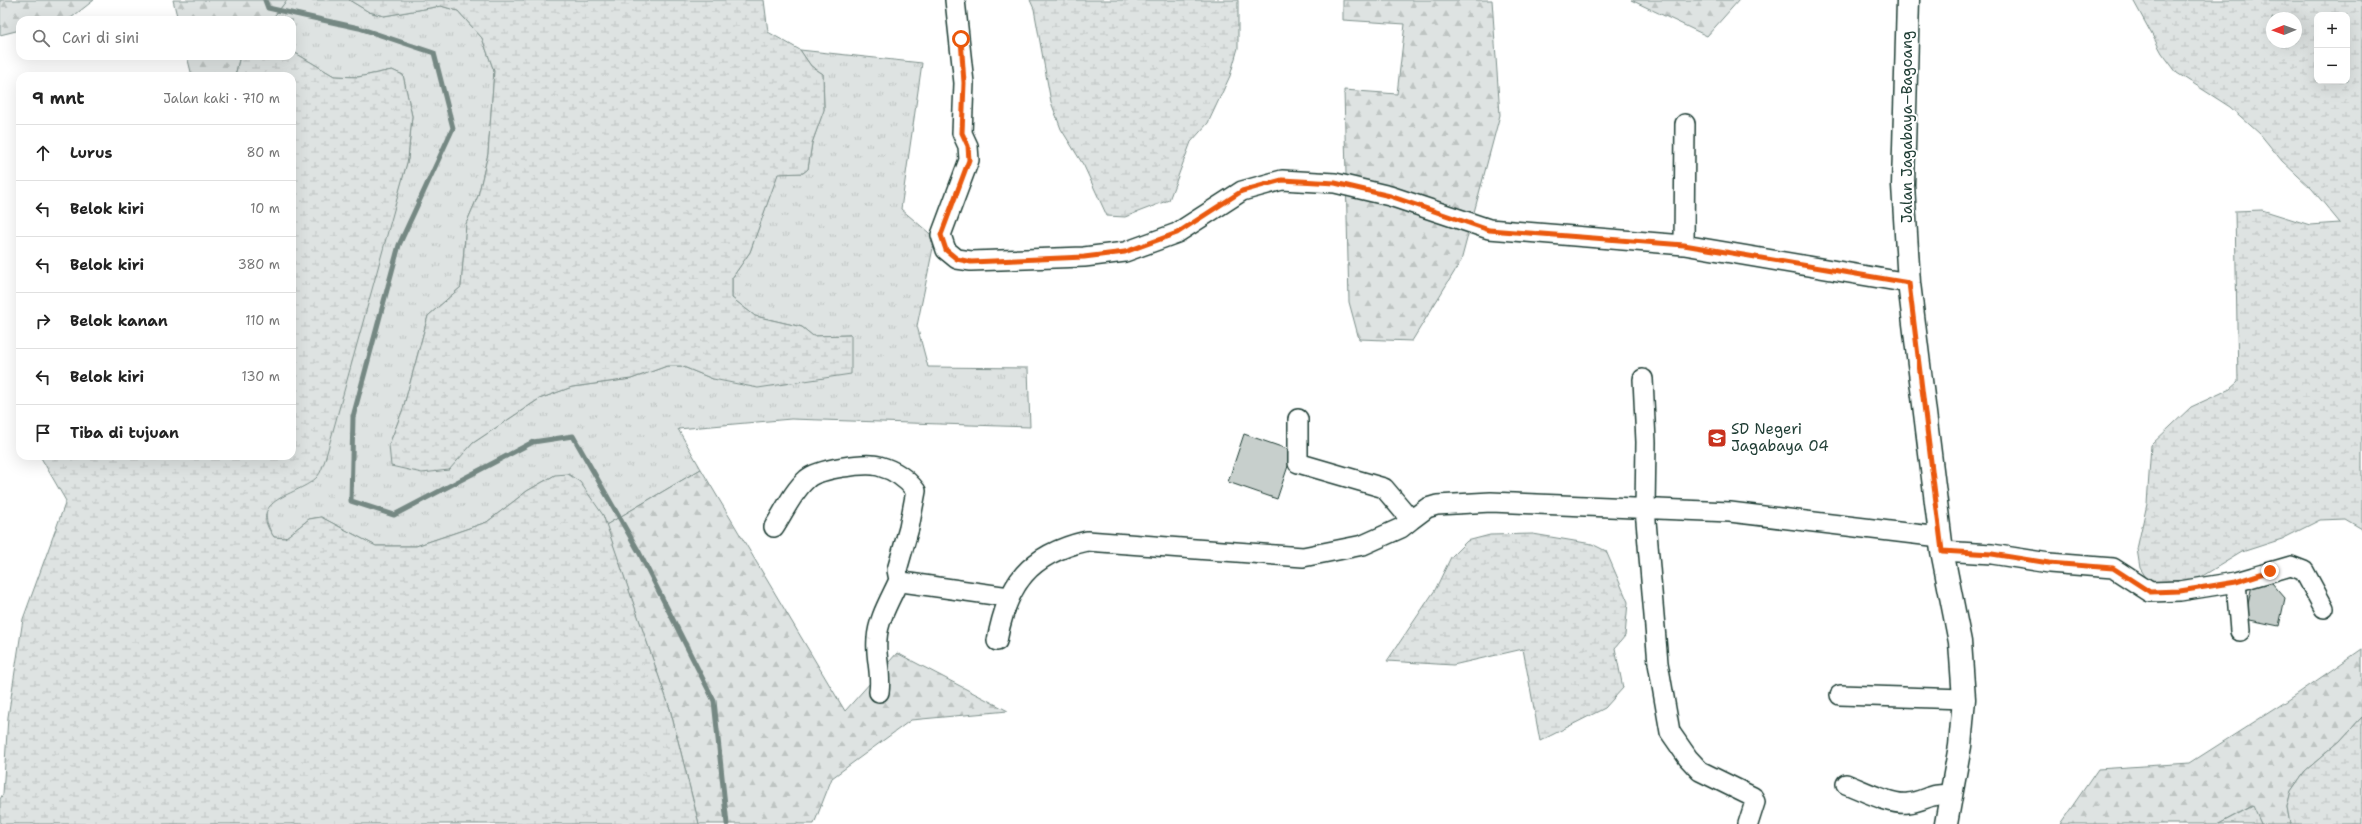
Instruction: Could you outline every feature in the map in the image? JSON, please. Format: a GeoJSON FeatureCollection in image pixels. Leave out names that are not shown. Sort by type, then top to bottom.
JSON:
{"type":"FeatureCollection","features":[{"type":"Feature","properties":{"kind":"street"},"geometry":{"type":"LineString","coordinates":[[955,0],[964,83],[962,133],[968,146],[969,160],[941,235],[946,250],[957,259],[971,262],[1084,257],[1125,252],[1177,233],[1242,191],[1282,180],[1335,183],[1390,196],[1489,230],[1684,245],[1909,283]]}},
{"type":"Feature","properties":{"kind":"street","name":"Jalan Jagabaya–Bagoang"},"geometry":{"type":"LineString","coordinates":[[1908,0],[1903,185],[1909,283],[1941,544],[1960,642],[1964,700],[1960,746],[1946,824]]}},
{"type":"Feature","properties":{"kind":"street"},"geometry":{"type":"LineString","coordinates":[[1684,245],[1685,124]]}},
{"type":"Feature","properties":{"kind":"street"},"geometry":{"type":"LineString","coordinates":[[1642,379],[1646,442],[1645,509],[1658,664],[1670,732],[1688,758],[1700,771],[1753,797],[1755,802],[1748,824]]}},
{"type":"Feature","properties":{"kind":"street"},"geometry":{"type":"LineString","coordinates":[[1298,419],[1298,464],[1384,488],[1411,520]]}},
{"type":"Feature","properties":{"kind":"street"},"geometry":{"type":"LineString","coordinates":[[774,527],[807,479],[814,474],[829,468],[878,466],[908,479],[916,491],[909,528],[896,570],[899,580],[885,611],[877,638],[881,680],[879,692]]}},
{"type":"Feature","properties":{"kind":"street"},"geometry":{"type":"LineString","coordinates":[[997,641],[1002,615],[1018,580],[1032,565],[1067,546],[1087,541],[1303,557],[1363,545],[1401,528],[1427,508],[1437,505],[1490,502],[1730,512],[1941,544],[2049,563],[2113,568],[2150,592],[2180,591],[2236,582],[2291,566],[2304,571],[2324,608]]}},
{"type":"Feature","properties":{"kind":"street"},"geometry":{"type":"LineString","coordinates":[[899,580],[902,582],[1009,597]]}},
{"type":"Feature","properties":{"kind":"street"},"geometry":{"type":"LineString","coordinates":[[2236,582],[2240,631]]}},
{"type":"Feature","properties":{"kind":"street"},"geometry":{"type":"LineString","coordinates":[[1840,695],[1964,700]]}},
{"type":"Feature","properties":{"kind":"street"},"geometry":{"type":"LineString","coordinates":[[1846,784],[1899,804],[1909,803],[1939,793],[1952,795]]}},
{"type":"Feature","properties":{"kind":"green space"},"geometry":{"type":"Polygon","coordinates":[[[0,0],[94,0],[74,16],[16,16],[16,31],[0,35],[0,0]]]}},
{"type":"Feature","properties":{"kind":"green space"},"geometry":{"type":"Polygon","coordinates":[[[173,0],[287,0],[274,16],[177,16],[173,0]]]}},
{"type":"Feature","properties":{"kind":"green space"},"geometry":{"type":"Polygon","coordinates":[[[287,0],[349,0],[369,12],[384,16],[441,6],[458,11],[482,38],[494,71],[488,154],[478,196],[466,224],[461,287],[428,316],[403,409],[389,445],[449,469],[473,443],[539,399],[572,387],[631,379],[667,366],[681,366],[713,379],[850,335],[813,336],[802,327],[755,316],[732,298],[732,278],[750,252],[778,173],[803,173],[808,169],[812,143],[824,109],[823,74],[811,66],[800,50],[922,63],[901,209],[935,238],[917,326],[928,367],[1028,368],[1030,427],[791,419],[678,429],[701,469],[606,525],[603,515],[555,475],[527,491],[487,522],[416,546],[376,546],[321,517],[309,519],[285,538],[274,537],[268,525],[266,516],[266,512],[270,504],[317,477],[408,159],[412,116],[403,75],[392,70],[358,77],[334,76],[296,53],[296,16],[274,16],[287,0]]]}},
{"type":"Feature","properties":{"kind":"green space"},"geometry":{"type":"Polygon","coordinates":[[[349,0],[764,0],[768,32],[800,50],[811,66],[823,74],[824,110],[812,143],[808,169],[803,173],[778,174],[750,252],[732,278],[732,298],[755,316],[802,327],[813,336],[851,335],[851,374],[758,388],[713,379],[681,366],[667,366],[631,379],[572,387],[539,399],[473,443],[449,470],[422,473],[391,466],[389,445],[403,409],[428,316],[461,287],[466,224],[478,196],[488,154],[494,71],[482,38],[458,11],[441,6],[384,16],[369,12],[349,0]]]}},
{"type":"Feature","properties":{"kind":"green space"},"geometry":{"type":"Polygon","coordinates":[[[1030,0],[1238,0],[1238,48],[1230,76],[1208,123],[1191,142],[1169,200],[1125,217],[1107,216],[1084,166],[1061,129],[1051,102],[1034,9],[1030,0]]]}},
{"type":"Feature","properties":{"kind":"green space"},"geometry":{"type":"Polygon","coordinates":[[[1343,0],[1492,0],[1500,115],[1461,261],[1412,341],[1359,339],[1349,302],[1344,90],[1397,94],[1405,24],[1343,20],[1343,0]]]}},
{"type":"Feature","properties":{"kind":"green space"},"geometry":{"type":"Polygon","coordinates":[[[1631,0],[1739,0],[1707,36],[1631,0]]]}},
{"type":"Feature","properties":{"kind":"green space"},"geometry":{"type":"Polygon","coordinates":[[[2133,0],[2362,0],[2362,529],[2345,519],[2320,520],[2282,539],[2242,552],[2181,589],[2153,589],[2140,568],[2137,549],[2147,504],[2151,445],[2191,407],[2230,389],[2238,382],[2235,211],[2262,210],[2310,225],[2340,223],[2312,189],[2282,161],[2260,134],[2230,107],[2177,73],[2162,53],[2133,0]]]}},
{"type":"Feature","properties":{"kind":"green space"},"geometry":{"type":"Polygon","coordinates":[[[296,53],[334,76],[358,77],[392,70],[403,75],[412,116],[408,159],[325,460],[317,477],[270,506],[266,514],[267,524],[274,537],[285,538],[309,519],[321,517],[376,546],[416,546],[487,522],[527,491],[555,475],[568,474],[580,482],[603,515],[670,709],[699,824],[0,824],[0,799],[3,794],[8,717],[23,619],[66,501],[42,460],[296,460],[296,72],[236,72],[239,60],[296,60],[296,53]]]}},
{"type":"Feature","properties":{"kind":"green space"},"geometry":{"type":"Polygon","coordinates":[[[188,60],[239,60],[236,72],[191,72],[188,60]]]}},
{"type":"Feature","properties":{"kind":"green space"},"geometry":{"type":"Polygon","coordinates":[[[701,469],[845,711],[897,653],[1008,711],[911,720],[832,778],[814,824],[699,824],[670,709],[606,525],[701,469]]]}},
{"type":"Feature","properties":{"kind":"green space"},"geometry":{"type":"Polygon","coordinates":[[[1533,534],[1592,544],[1606,551],[1628,602],[1625,636],[1615,648],[1623,688],[1605,708],[1540,741],[1523,649],[1453,665],[1387,661],[1435,590],[1451,557],[1467,541],[1490,535],[1533,534]]]}},
{"type":"Feature","properties":{"kind":"green space"},"geometry":{"type":"Polygon","coordinates":[[[2362,649],[2362,717],[2340,741],[2305,771],[2291,791],[2287,807],[2290,824],[2261,824],[2252,806],[2219,824],[2060,824],[2098,769],[2190,763],[2287,701],[2362,649]]]}},
{"type":"Feature","properties":{"kind":"green space"},"geometry":{"type":"Polygon","coordinates":[[[2362,717],[2362,824],[2290,824],[2287,807],[2291,791],[2305,771],[2340,741],[2362,717]]]}},
{"type":"Feature","properties":{"kind":"green space"},"geometry":{"type":"Polygon","coordinates":[[[2253,806],[2261,824],[2219,824],[2253,806]]]}},
{"type":"Feature","properties":{"kind":"building"},"geometry":{"type":"Polygon","coordinates":[[[1244,434],[1293,451],[1277,499],[1228,482],[1244,434]]]}},
{"type":"Feature","properties":{"kind":"building"},"geometry":{"type":"Polygon","coordinates":[[[2253,580],[2272,583],[2285,598],[2279,626],[2245,619],[2253,580]]]}},
{"type":"Feature","properties":{"kind":"waterway"},"geometry":{"type":"LineString","coordinates":[[265,0],[268,8],[359,28],[434,53],[453,128],[399,245],[353,417],[351,501],[394,515],[533,442],[573,436],[639,552],[714,701],[727,824]]}},
{"type":"Feature","properties":{"kind":"place","name":"SD Negeri Jagabaya 04"},"geometry":{"type":"Point","coordinates":[1717,438]}},
{"type":"Feature","properties":{"kind":"route"},"geometry":{"type":"LineString","coordinates":[[961,39],[964,83],[962,133],[968,146],[969,160],[941,235],[946,250],[957,259],[971,262],[1084,257],[1125,252],[1177,233],[1242,191],[1282,180],[1335,183],[1390,196],[1489,230],[1684,245],[1909,283],[1942,551],[1992,554],[2049,563],[2113,568],[2150,592],[2180,591],[2236,582],[2270,571]]}}]}
